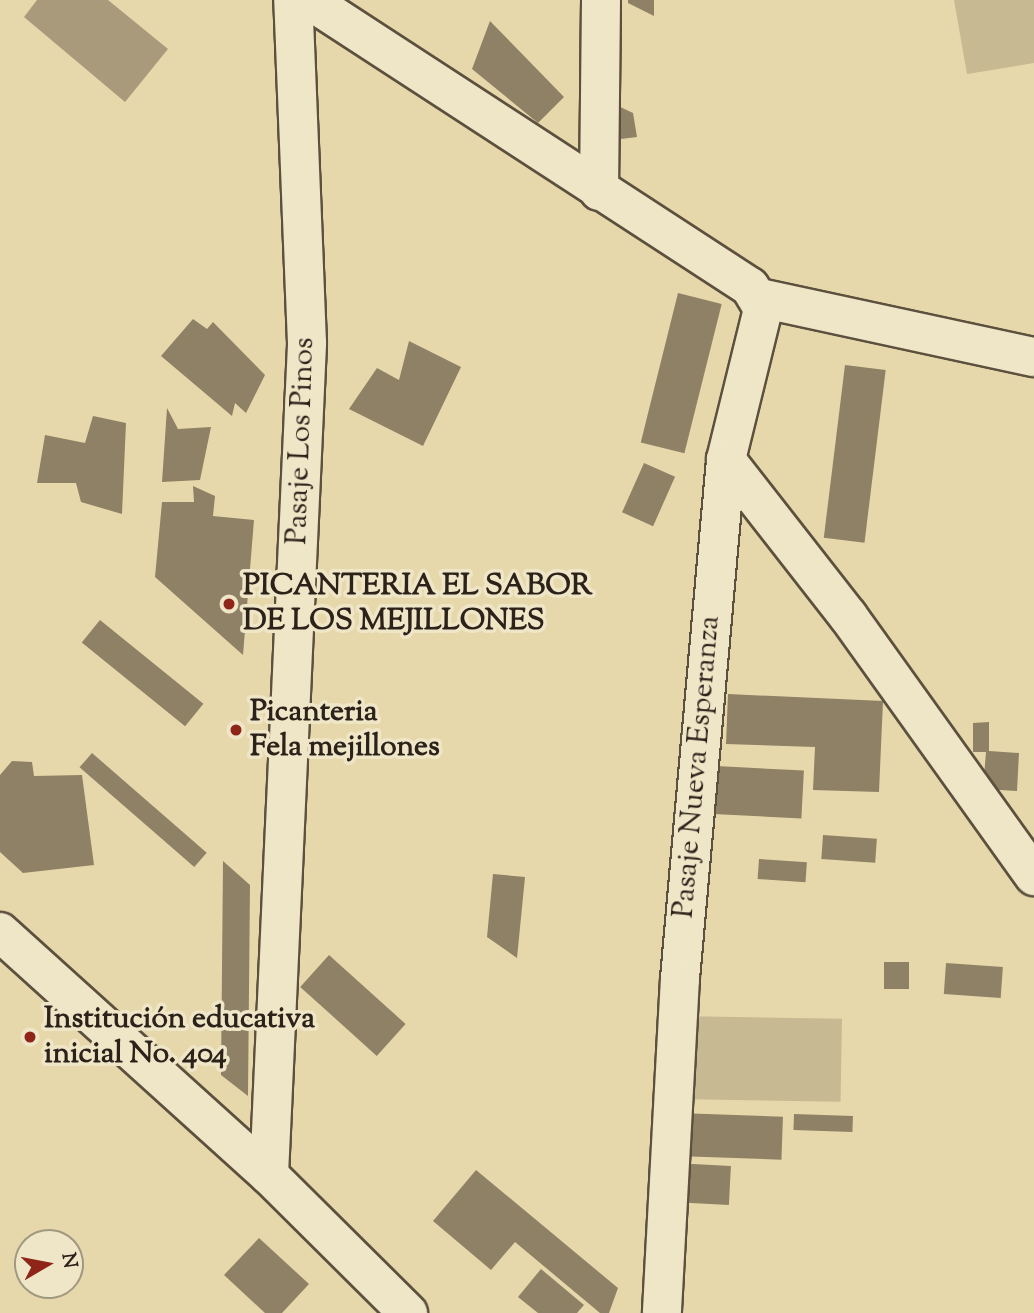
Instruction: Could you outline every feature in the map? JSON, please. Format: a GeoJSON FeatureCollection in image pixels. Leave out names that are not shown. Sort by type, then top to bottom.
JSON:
{"type":"FeatureCollection","features":[{"type":"Feature","properties":{"kind":"street","name":"Pasaje Los Pinos"},"geometry":{"type":"LineString","coordinates":[[269,1175],[307,343],[293,0]]}},
{"type":"Feature","properties":{"kind":"street"},"geometry":{"type":"LineString","coordinates":[[309,0],[760,298],[1034,357]]}},
{"type":"Feature","properties":{"kind":"street"},"geometry":{"type":"LineString","coordinates":[[599,191],[601,0]]}},
{"type":"Feature","properties":{"kind":"street","name":"Pasaje Nueva Esperanza"},"geometry":{"type":"LineString","coordinates":[[662,1313],[680,978],[726,460],[763,309],[760,298]]}},
{"type":"Feature","properties":{"kind":"street"},"geometry":{"type":"LineString","coordinates":[[726,460],[848,616],[1034,876]]}},
{"type":"Feature","properties":{"kind":"street"},"geometry":{"type":"LineString","coordinates":[[0,932],[269,1175],[408,1313]]}},
{"type":"Feature","properties":{"kind":"shaded area"},"geometry":{"type":"Polygon","coordinates":[[[37,0],[108,0],[168,49],[125,102],[24,17],[37,0]]]}},
{"type":"Feature","properties":{"kind":"shaded area"},"geometry":{"type":"Polygon","coordinates":[[[954,0],[1034,0],[1034,63],[967,74],[954,0]]]}},
{"type":"Feature","properties":{"kind":"shaded area"},"geometry":{"type":"Polygon","coordinates":[[[678,1016],[842,1019],[841,1102],[677,1099],[678,1016]]]}},
{"type":"Feature","properties":{"kind":"building"},"geometry":{"type":"Polygon","coordinates":[[[628,0],[654,0],[654,16],[628,3],[628,0]]]}},
{"type":"Feature","properties":{"kind":"building"},"geometry":{"type":"Polygon","coordinates":[[[490,21],[564,97],[538,123],[472,69],[490,21]]]}},
{"type":"Feature","properties":{"kind":"building"},"geometry":{"type":"Polygon","coordinates":[[[616,105],[633,113],[637,137],[613,140],[616,105]]]}},
{"type":"Feature","properties":{"kind":"building"},"geometry":{"type":"Polygon","coordinates":[[[678,293],[722,304],[684,453],[641,442],[678,293]]]}},
{"type":"Feature","properties":{"kind":"building"},"geometry":{"type":"Polygon","coordinates":[[[193,319],[207,329],[213,322],[265,375],[246,413],[235,403],[232,416],[161,356],[193,319]]]}},
{"type":"Feature","properties":{"kind":"building"},"geometry":{"type":"Polygon","coordinates":[[[409,341],[461,367],[423,446],[349,409],[377,368],[399,380],[409,341]]]}},
{"type":"Feature","properties":{"kind":"building"},"geometry":{"type":"Polygon","coordinates":[[[845,365],[886,370],[864,543],[824,538],[845,365]]]}},
{"type":"Feature","properties":{"kind":"building"},"geometry":{"type":"Polygon","coordinates":[[[167,408],[178,429],[211,427],[200,480],[162,482],[167,408]]]}},
{"type":"Feature","properties":{"kind":"building"},"geometry":{"type":"Polygon","coordinates":[[[93,416],[126,423],[122,514],[81,502],[76,483],[37,483],[45,435],[85,443],[93,416]]]}},
{"type":"Feature","properties":{"kind":"building"},"geometry":{"type":"Polygon","coordinates":[[[644,463],[675,477],[653,526],[622,512],[644,463]]]}},
{"type":"Feature","properties":{"kind":"building"},"geometry":{"type":"Polygon","coordinates":[[[193,486],[215,496],[213,516],[254,520],[243,655],[155,577],[162,502],[194,502],[193,486]]]}},
{"type":"Feature","properties":{"kind":"building"},"geometry":{"type":"Polygon","coordinates":[[[100,620],[203,704],[185,726],[82,643],[100,620]]]}},
{"type":"Feature","properties":{"kind":"building"},"geometry":{"type":"Polygon","coordinates":[[[728,694],[883,701],[879,792],[813,790],[815,747],[726,744],[728,694]]]}},
{"type":"Feature","properties":{"kind":"building"},"geometry":{"type":"Polygon","coordinates":[[[989,722],[989,751],[1019,753],[1017,791],[983,789],[986,752],[973,752],[973,723],[989,722]]]}},
{"type":"Feature","properties":{"kind":"building"},"geometry":{"type":"Polygon","coordinates":[[[92,753],[207,853],[194,867],[80,767],[92,753]]]}},
{"type":"Feature","properties":{"kind":"building"},"geometry":{"type":"Polygon","coordinates":[[[12,761],[32,762],[34,776],[82,775],[94,865],[23,873],[0,852],[0,775],[12,761]]]}},
{"type":"Feature","properties":{"kind":"building"},"geometry":{"type":"Polygon","coordinates":[[[716,766],[804,771],[801,819],[713,814],[716,766]]]}},
{"type":"Feature","properties":{"kind":"building"},"geometry":{"type":"Polygon","coordinates":[[[823,835],[877,839],[875,863],[821,859],[823,835]]]}},
{"type":"Feature","properties":{"kind":"building"},"geometry":{"type":"Polygon","coordinates":[[[759,859],[807,862],[805,882],[758,879],[759,859]]]}},
{"type":"Feature","properties":{"kind":"building"},"geometry":{"type":"Polygon","coordinates":[[[223,861],[250,885],[248,1096],[221,1075],[223,861]]]}},
{"type":"Feature","properties":{"kind":"building"},"geometry":{"type":"Polygon","coordinates":[[[493,874],[525,877],[517,958],[487,937],[493,874]]]}},
{"type":"Feature","properties":{"kind":"building"},"geometry":{"type":"Polygon","coordinates":[[[329,955],[406,1024],[377,1056],[300,987],[329,955]]]}},
{"type":"Feature","properties":{"kind":"building"},"geometry":{"type":"Polygon","coordinates":[[[884,962],[909,962],[909,989],[884,989],[884,962]]]}},
{"type":"Feature","properties":{"kind":"building"},"geometry":{"type":"Polygon","coordinates":[[[946,963],[1003,967],[1001,998],[944,994],[946,963]]]}},
{"type":"Feature","properties":{"kind":"building"},"geometry":{"type":"Polygon","coordinates":[[[678,1113],[783,1117],[781,1160],[676,1156],[678,1113]]]}},
{"type":"Feature","properties":{"kind":"building"},"geometry":{"type":"Polygon","coordinates":[[[794,1114],[853,1116],[852,1132],[793,1130],[794,1114]]]}},
{"type":"Feature","properties":{"kind":"building"},"geometry":{"type":"Polygon","coordinates":[[[674,1163],[731,1166],[729,1205],[672,1202],[674,1163]]]}},
{"type":"Feature","properties":{"kind":"building"},"geometry":{"type":"Polygon","coordinates":[[[476,1170],[618,1288],[609,1313],[600,1313],[515,1242],[491,1270],[433,1221],[476,1170]]]}},
{"type":"Feature","properties":{"kind":"building"},"geometry":{"type":"Polygon","coordinates":[[[259,1238],[309,1284],[282,1313],[265,1313],[224,1275],[259,1238]]]}},
{"type":"Feature","properties":{"kind":"building"},"geometry":{"type":"Polygon","coordinates":[[[541,1269],[584,1305],[577,1313],[538,1313],[518,1297],[541,1269]]]}},
{"type":"Feature","properties":{"kind":"place","name":"PICANTERIA EL SABOR DE LOS MEJILLONES"},"geometry":{"type":"Point","coordinates":[229,604]}},
{"type":"Feature","properties":{"kind":"place","name":"Picanteria Fela mejillones"},"geometry":{"type":"Point","coordinates":[236,730]}},
{"type":"Feature","properties":{"kind":"place","name":"Institución educativa inicial No. 404"},"geometry":{"type":"Point","coordinates":[30,1037]}}]}
